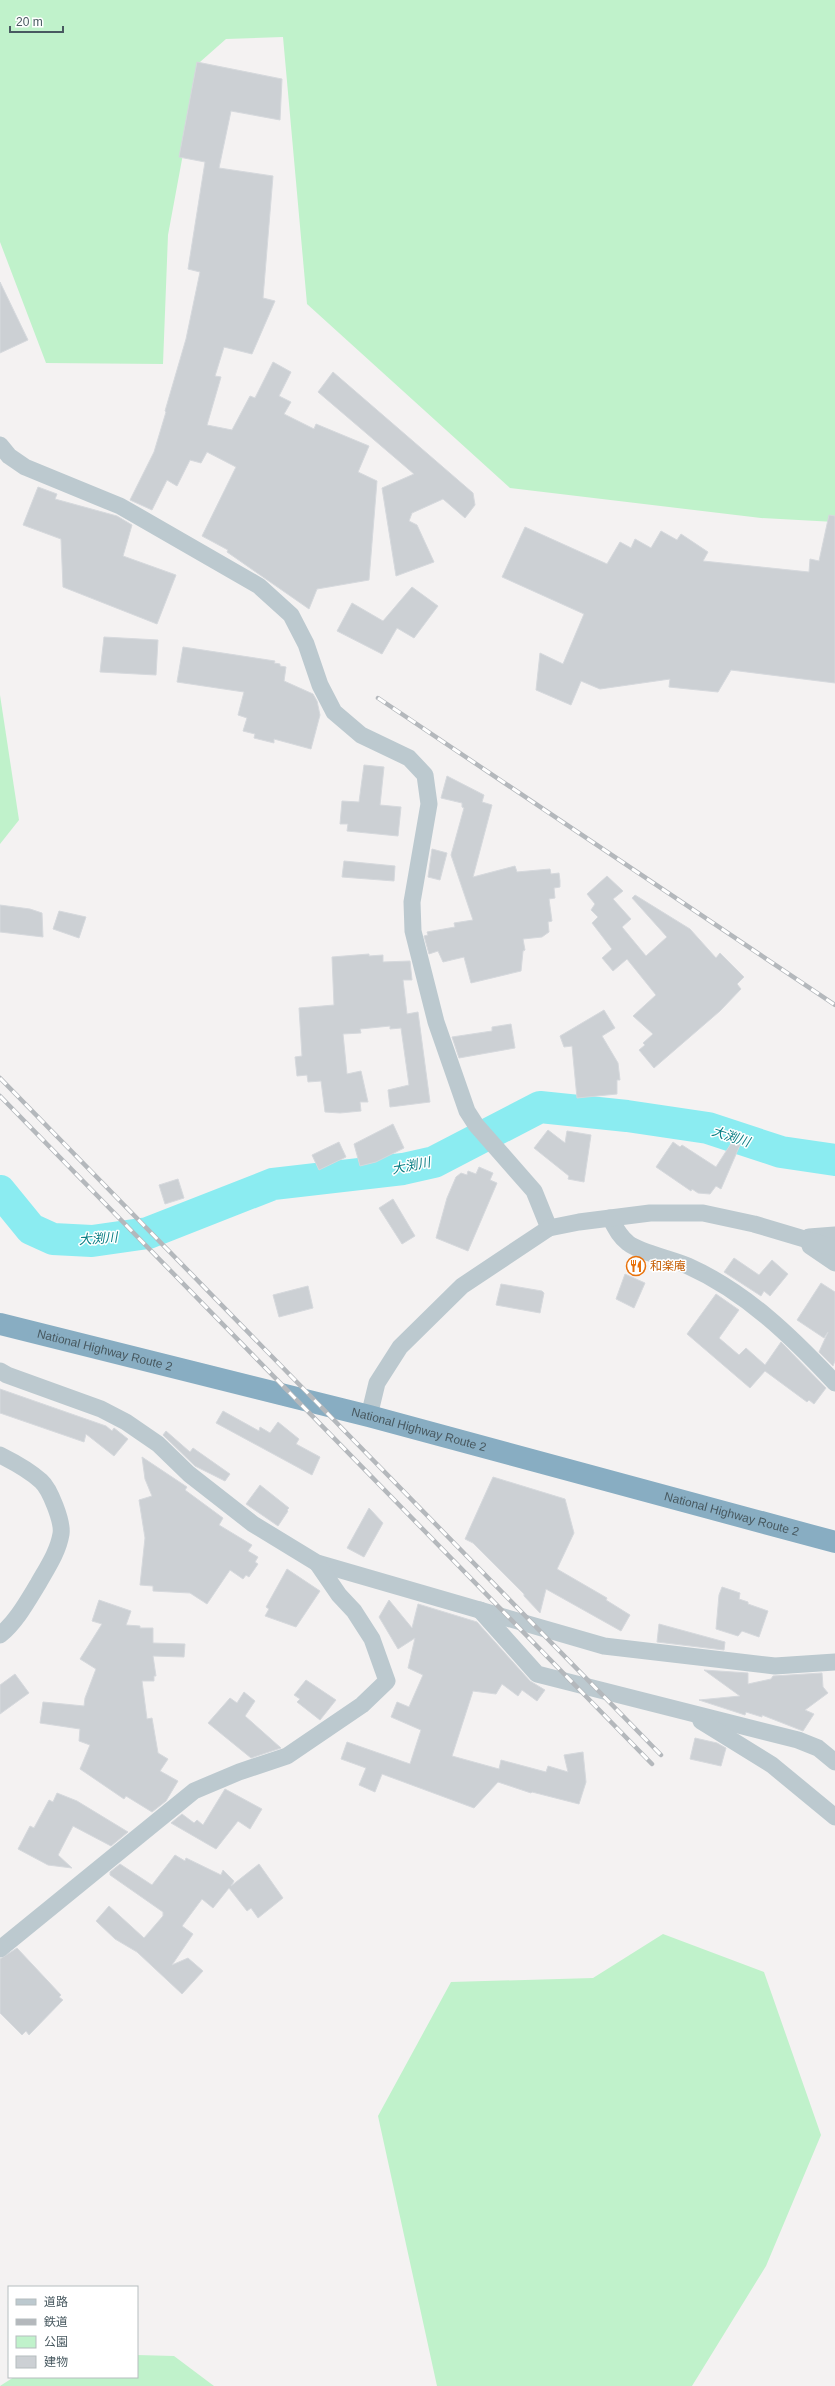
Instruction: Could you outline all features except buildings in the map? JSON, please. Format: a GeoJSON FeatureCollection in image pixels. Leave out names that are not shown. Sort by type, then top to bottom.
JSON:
{"type":"FeatureCollection","features":[{"type":"Feature","properties":{"kind":"highway","name":"National Highway Route 2"},"geometry":{"type":"LineString","coordinates":[[0,1324],[368,1416],[835,1542]]}},
{"type":"Feature","properties":{"kind":"street"},"geometry":{"type":"LineString","coordinates":[[0,445],[9,456],[25,467],[120,506],[259,586],[291,616],[306,644],[320,685],[334,712],[361,735],[409,758],[425,775],[429,804],[412,902],[413,931],[436,1022],[467,1111],[476,1125],[534,1191],[549,1228]]}},
{"type":"Feature","properties":{"kind":"street"},"geometry":{"type":"LineString","coordinates":[[368,1416],[377,1383],[400,1347],[462,1286],[549,1228],[610,1218],[650,1214],[703,1213],[754,1224],[835,1248]]}},
{"type":"Feature","properties":{"kind":"street"},"geometry":{"type":"LineString","coordinates":[[610,1218],[617,1231],[628,1244],[688,1266],[736,1292],[786,1333],[835,1383]]}},
{"type":"Feature","properties":{"kind":"street"},"geometry":{"type":"LineString","coordinates":[[797,1237],[835,1235]]}},
{"type":"Feature","properties":{"kind":"street"},"geometry":{"type":"LineString","coordinates":[[797,1237],[835,1263]]}},
{"type":"Feature","properties":{"kind":"street"},"geometry":{"type":"LineString","coordinates":[[0,1371],[7,1376],[101,1409],[126,1422],[158,1444],[189,1474],[253,1524],[317,1563],[604,1646],[775,1666],[835,1662]]}},
{"type":"Feature","properties":{"kind":"street"},"geometry":{"type":"LineString","coordinates":[[0,1455],[17,1463],[42,1482],[60,1517],[62,1533],[52,1559],[31,1596],[9,1627],[0,1635]]}},
{"type":"Feature","properties":{"kind":"street"},"geometry":{"type":"LineString","coordinates":[[0,1949],[194,1791],[239,1772],[287,1756],[362,1705],[387,1681],[372,1639],[354,1611],[338,1595],[317,1563]]}},
{"type":"Feature","properties":{"kind":"street"},"geometry":{"type":"LineString","coordinates":[[480,1610],[537,1674],[798,1740],[818,1748],[835,1762]]}},
{"type":"Feature","properties":{"kind":"street"},"geometry":{"type":"LineString","coordinates":[[688,1713],[772,1765],[835,1817]]}},
{"type":"Feature","properties":{"kind":"green space"},"geometry":{"type":"Polygon","coordinates":[[[0,0],[835,0],[835,522],[761,518],[510,488],[307,304],[283,37],[226,39],[200,62],[168,235],[163,364],[46,363],[0,242],[0,0]]]}},
{"type":"Feature","properties":{"kind":"green space"},"geometry":{"type":"Polygon","coordinates":[[[0,695],[19,820],[0,844],[0,695]]]}},
{"type":"Feature","properties":{"kind":"green space"},"geometry":{"type":"Polygon","coordinates":[[[663,1934],[764,1972],[821,2135],[766,2266],[692,2386],[437,2386],[378,2116],[451,1982],[593,1978],[663,1934]]]}},
{"type":"Feature","properties":{"kind":"green space"},"geometry":{"type":"Polygon","coordinates":[[[138,2355],[174,2356],[214,2386],[0,2386],[12,2378],[138,2378],[138,2355]]]}},
{"type":"Feature","properties":{"kind":"waterway","name":"大渕川"},"geometry":{"type":"LineString","coordinates":[[0,1191],[31,1229],[53,1239],[92,1241],[148,1233],[273,1184],[403,1169],[434,1162],[540,1107],[627,1116],[708,1128],[781,1152],[835,1160]]}},
{"type":"Feature","properties":{"kind":"railway"},"geometry":{"type":"LineString","coordinates":[[378,698],[835,1005]]}},
{"type":"Feature","properties":{"kind":"railway"},"geometry":{"type":"LineString","coordinates":[[0,1078],[661,1755]]}},
{"type":"Feature","properties":{"kind":"railway"},"geometry":{"type":"LineString","coordinates":[[0,1096],[652,1764]]}},
{"type":"Feature","properties":{"kind":"place","name":"和楽庵"},"geometry":{"type":"Point","coordinates":[636,1266]}}]}
